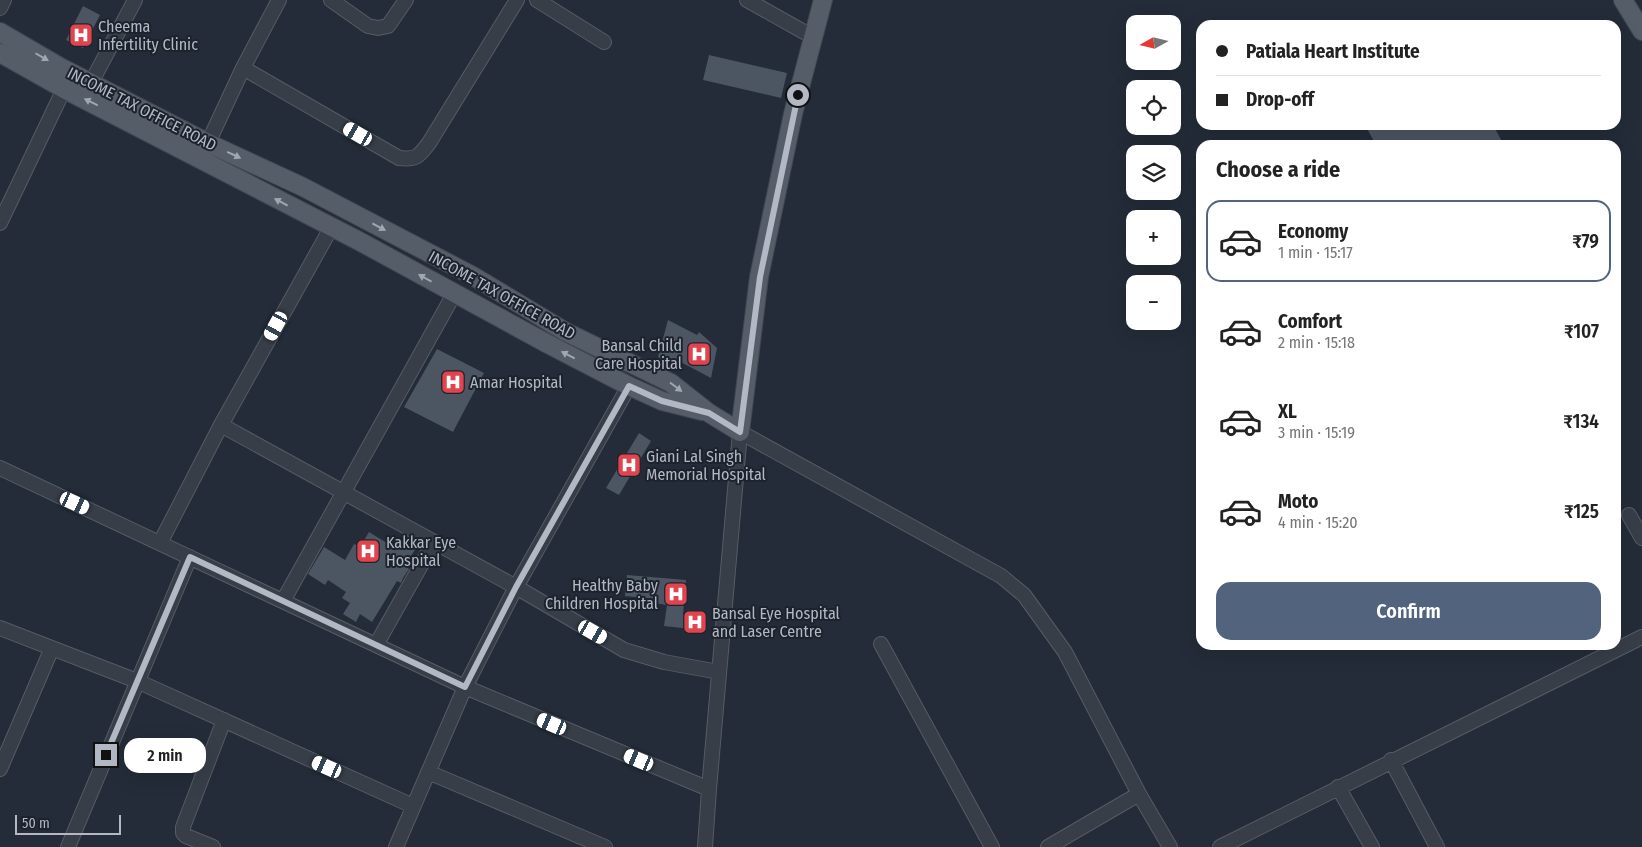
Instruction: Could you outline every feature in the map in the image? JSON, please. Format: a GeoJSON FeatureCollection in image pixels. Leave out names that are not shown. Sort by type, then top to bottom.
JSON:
{"type":"FeatureCollection","features":[{"type":"Feature","properties":{"kind":"main road"},"geometry":{"type":"LineString","coordinates":[[740,432],[760,277],[793,114],[823,0]]}},
{"type":"Feature","properties":{"kind":"main road"},"geometry":{"type":"LineString","coordinates":[[1623,0],[1642,31]]}},
{"type":"Feature","properties":{"kind":"main road","name":"INCOME TAX OFFICE ROAD"},"geometry":{"type":"LineString","coordinates":[[0,32],[91,83],[128,112],[208,143],[303,187],[473,276],[566,332],[671,383],[709,413],[740,432]]}},
{"type":"Feature","properties":{"kind":"main road"},"geometry":{"type":"LineString","coordinates":[[0,53],[64,89],[128,112],[331,228],[359,241],[454,294],[629,386],[662,401],[709,413]]}},
{"type":"Feature","properties":{"kind":"street"},"geometry":{"type":"LineString","coordinates":[[0,8],[4,0]]}},
{"type":"Feature","properties":{"kind":"street"},"geometry":{"type":"LineString","coordinates":[[91,83],[135,0]]}},
{"type":"Feature","properties":{"kind":"street"},"geometry":{"type":"LineString","coordinates":[[208,143],[243,68],[279,0]]}},
{"type":"Feature","properties":{"kind":"street"},"geometry":{"type":"LineString","coordinates":[[332,0],[368,26],[378,28],[388,26],[406,0]]}},
{"type":"Feature","properties":{"kind":"street"},"geometry":{"type":"LineString","coordinates":[[243,68],[399,158],[411,159],[419,155],[429,143],[517,0]]}},
{"type":"Feature","properties":{"kind":"street"},"geometry":{"type":"LineString","coordinates":[[536,0],[604,42]]}},
{"type":"Feature","properties":{"kind":"street"},"geometry":{"type":"LineString","coordinates":[[747,0],[813,37]]}},
{"type":"Feature","properties":{"kind":"street"},"geometry":{"type":"LineString","coordinates":[[0,223],[64,89]]}},
{"type":"Feature","properties":{"kind":"street"},"geometry":{"type":"LineString","coordinates":[[160,543],[221,425],[331,228]]}},
{"type":"Feature","properties":{"kind":"street"},"geometry":{"type":"LineString","coordinates":[[283,601],[454,294]]}},
{"type":"Feature","properties":{"kind":"street"},"geometry":{"type":"LineString","coordinates":[[396,847],[465,687],[516,587],[629,386]]}},
{"type":"Feature","properties":{"kind":"street"},"geometry":{"type":"LineString","coordinates":[[221,425],[516,587],[624,650],[664,662],[719,672]]}},
{"type":"Feature","properties":{"kind":"street"},"geometry":{"type":"LineString","coordinates":[[705,847],[708,790],[740,432],[1001,576],[1024,595],[1065,652],[1139,794],[1170,847]]}},
{"type":"Feature","properties":{"kind":"street"},"geometry":{"type":"LineString","coordinates":[[0,468],[465,687],[708,790]]}},
{"type":"Feature","properties":{"kind":"street"},"geometry":{"type":"LineString","coordinates":[[1629,515],[1642,538]]}},
{"type":"Feature","properties":{"kind":"street"},"geometry":{"type":"LineString","coordinates":[[376,645],[434,542]]}},
{"type":"Feature","properties":{"kind":"street"},"geometry":{"type":"LineString","coordinates":[[68,847],[190,557]]}},
{"type":"Feature","properties":{"kind":"street"},"geometry":{"type":"LineString","coordinates":[[0,628],[137,681],[413,806]]}},
{"type":"Feature","properties":{"kind":"street"},"geometry":{"type":"LineString","coordinates":[[1621,647],[1642,637]]}},
{"type":"Feature","properties":{"kind":"street"},"geometry":{"type":"LineString","coordinates":[[881,644],[992,847]]}},
{"type":"Feature","properties":{"kind":"street"},"geometry":{"type":"LineString","coordinates":[[0,769],[52,648]]}},
{"type":"Feature","properties":{"kind":"street"},"geometry":{"type":"LineString","coordinates":[[1220,847],[1391,760],[1615,650]]}},
{"type":"Feature","properties":{"kind":"street"},"geometry":{"type":"LineString","coordinates":[[213,847],[198,844],[183,833],[182,827],[224,720]]}},
{"type":"Feature","properties":{"kind":"street"},"geometry":{"type":"LineString","coordinates":[[1391,760],[1437,847]]}},
{"type":"Feature","properties":{"kind":"street"},"geometry":{"type":"LineString","coordinates":[[428,772],[605,847]]}},
{"type":"Feature","properties":{"kind":"street"},"geometry":{"type":"LineString","coordinates":[[1338,787],[1372,847]]}},
{"type":"Feature","properties":{"kind":"street"},"geometry":{"type":"LineString","coordinates":[[1048,847],[1139,794]]}},
{"type":"Feature","properties":{"kind":"building"},"geometry":{"type":"Polygon","coordinates":[[[83,6],[100,15],[83,48],[66,40],[83,6]]]}},
{"type":"Feature","properties":{"kind":"building"},"geometry":{"type":"Polygon","coordinates":[[[709,55],[787,73],[781,98],[703,80],[709,55]]]}},
{"type":"Feature","properties":{"kind":"building"},"geometry":{"type":"Polygon","coordinates":[[[1368,130],[1496,130],[1501,140],[1373,140],[1368,130]]]}},
{"type":"Feature","properties":{"kind":"building"},"geometry":{"type":"Polygon","coordinates":[[[668,320],[697,335],[699,332],[717,348],[711,378],[675,359],[673,366],[658,357],[668,320]]]}},
{"type":"Feature","properties":{"kind":"building","name":"Amar Hospital"},"geometry":{"type":"Polygon","coordinates":[[[437,349],[484,373],[453,432],[404,407],[437,349]]]}},
{"type":"Feature","properties":{"kind":"building"},"geometry":{"type":"Polygon","coordinates":[[[639,433],[651,441],[619,495],[606,488],[639,433]]]}},
{"type":"Feature","properties":{"kind":"building"},"geometry":{"type":"Polygon","coordinates":[[[369,532],[395,548],[401,539],[416,548],[405,566],[409,569],[401,583],[397,581],[372,622],[360,614],[356,622],[343,614],[350,603],[342,598],[346,592],[328,580],[325,585],[308,574],[324,547],[345,560],[354,544],[360,547],[369,532]]]}},
{"type":"Feature","properties":{"kind":"building"},"geometry":{"type":"Polygon","coordinates":[[[627,575],[686,580],[683,615],[701,617],[700,630],[664,626],[667,605],[654,603],[655,599],[625,596],[627,575]]]}},
{"type":"Feature","properties":{"kind":"place","name":"Cheema Infertility Clinic"},"geometry":{"type":"Point","coordinates":[81,35]}},
{"type":"Feature","properties":{"kind":"place","name":"Bansal Child Care Hospital"},"geometry":{"type":"Point","coordinates":[699,354]}},
{"type":"Feature","properties":{"kind":"place","name":"Amar Hospital"},"geometry":{"type":"Point","coordinates":[453,382]}},
{"type":"Feature","properties":{"kind":"place","name":"Giani Lal Singh Memorial Hospital"},"geometry":{"type":"Point","coordinates":[629,465]}},
{"type":"Feature","properties":{"kind":"place","name":"Kakkar Eye Hospital"},"geometry":{"type":"Point","coordinates":[368,551]}},
{"type":"Feature","properties":{"kind":"place","name":"Healthy Baby Children Hospital"},"geometry":{"type":"Point","coordinates":[676,594]}},
{"type":"Feature","properties":{"kind":"place","name":"Bansal Eye Hospital and Laser Centre"},"geometry":{"type":"Point","coordinates":[695,622]}},
{"type":"Feature","properties":{"kind":"route"},"geometry":{"type":"LineString","coordinates":[[106,755],[190,557],[465,687],[516,587],[629,386],[662,401],[709,413],[740,432],[760,277],[798,95]]}}]}
